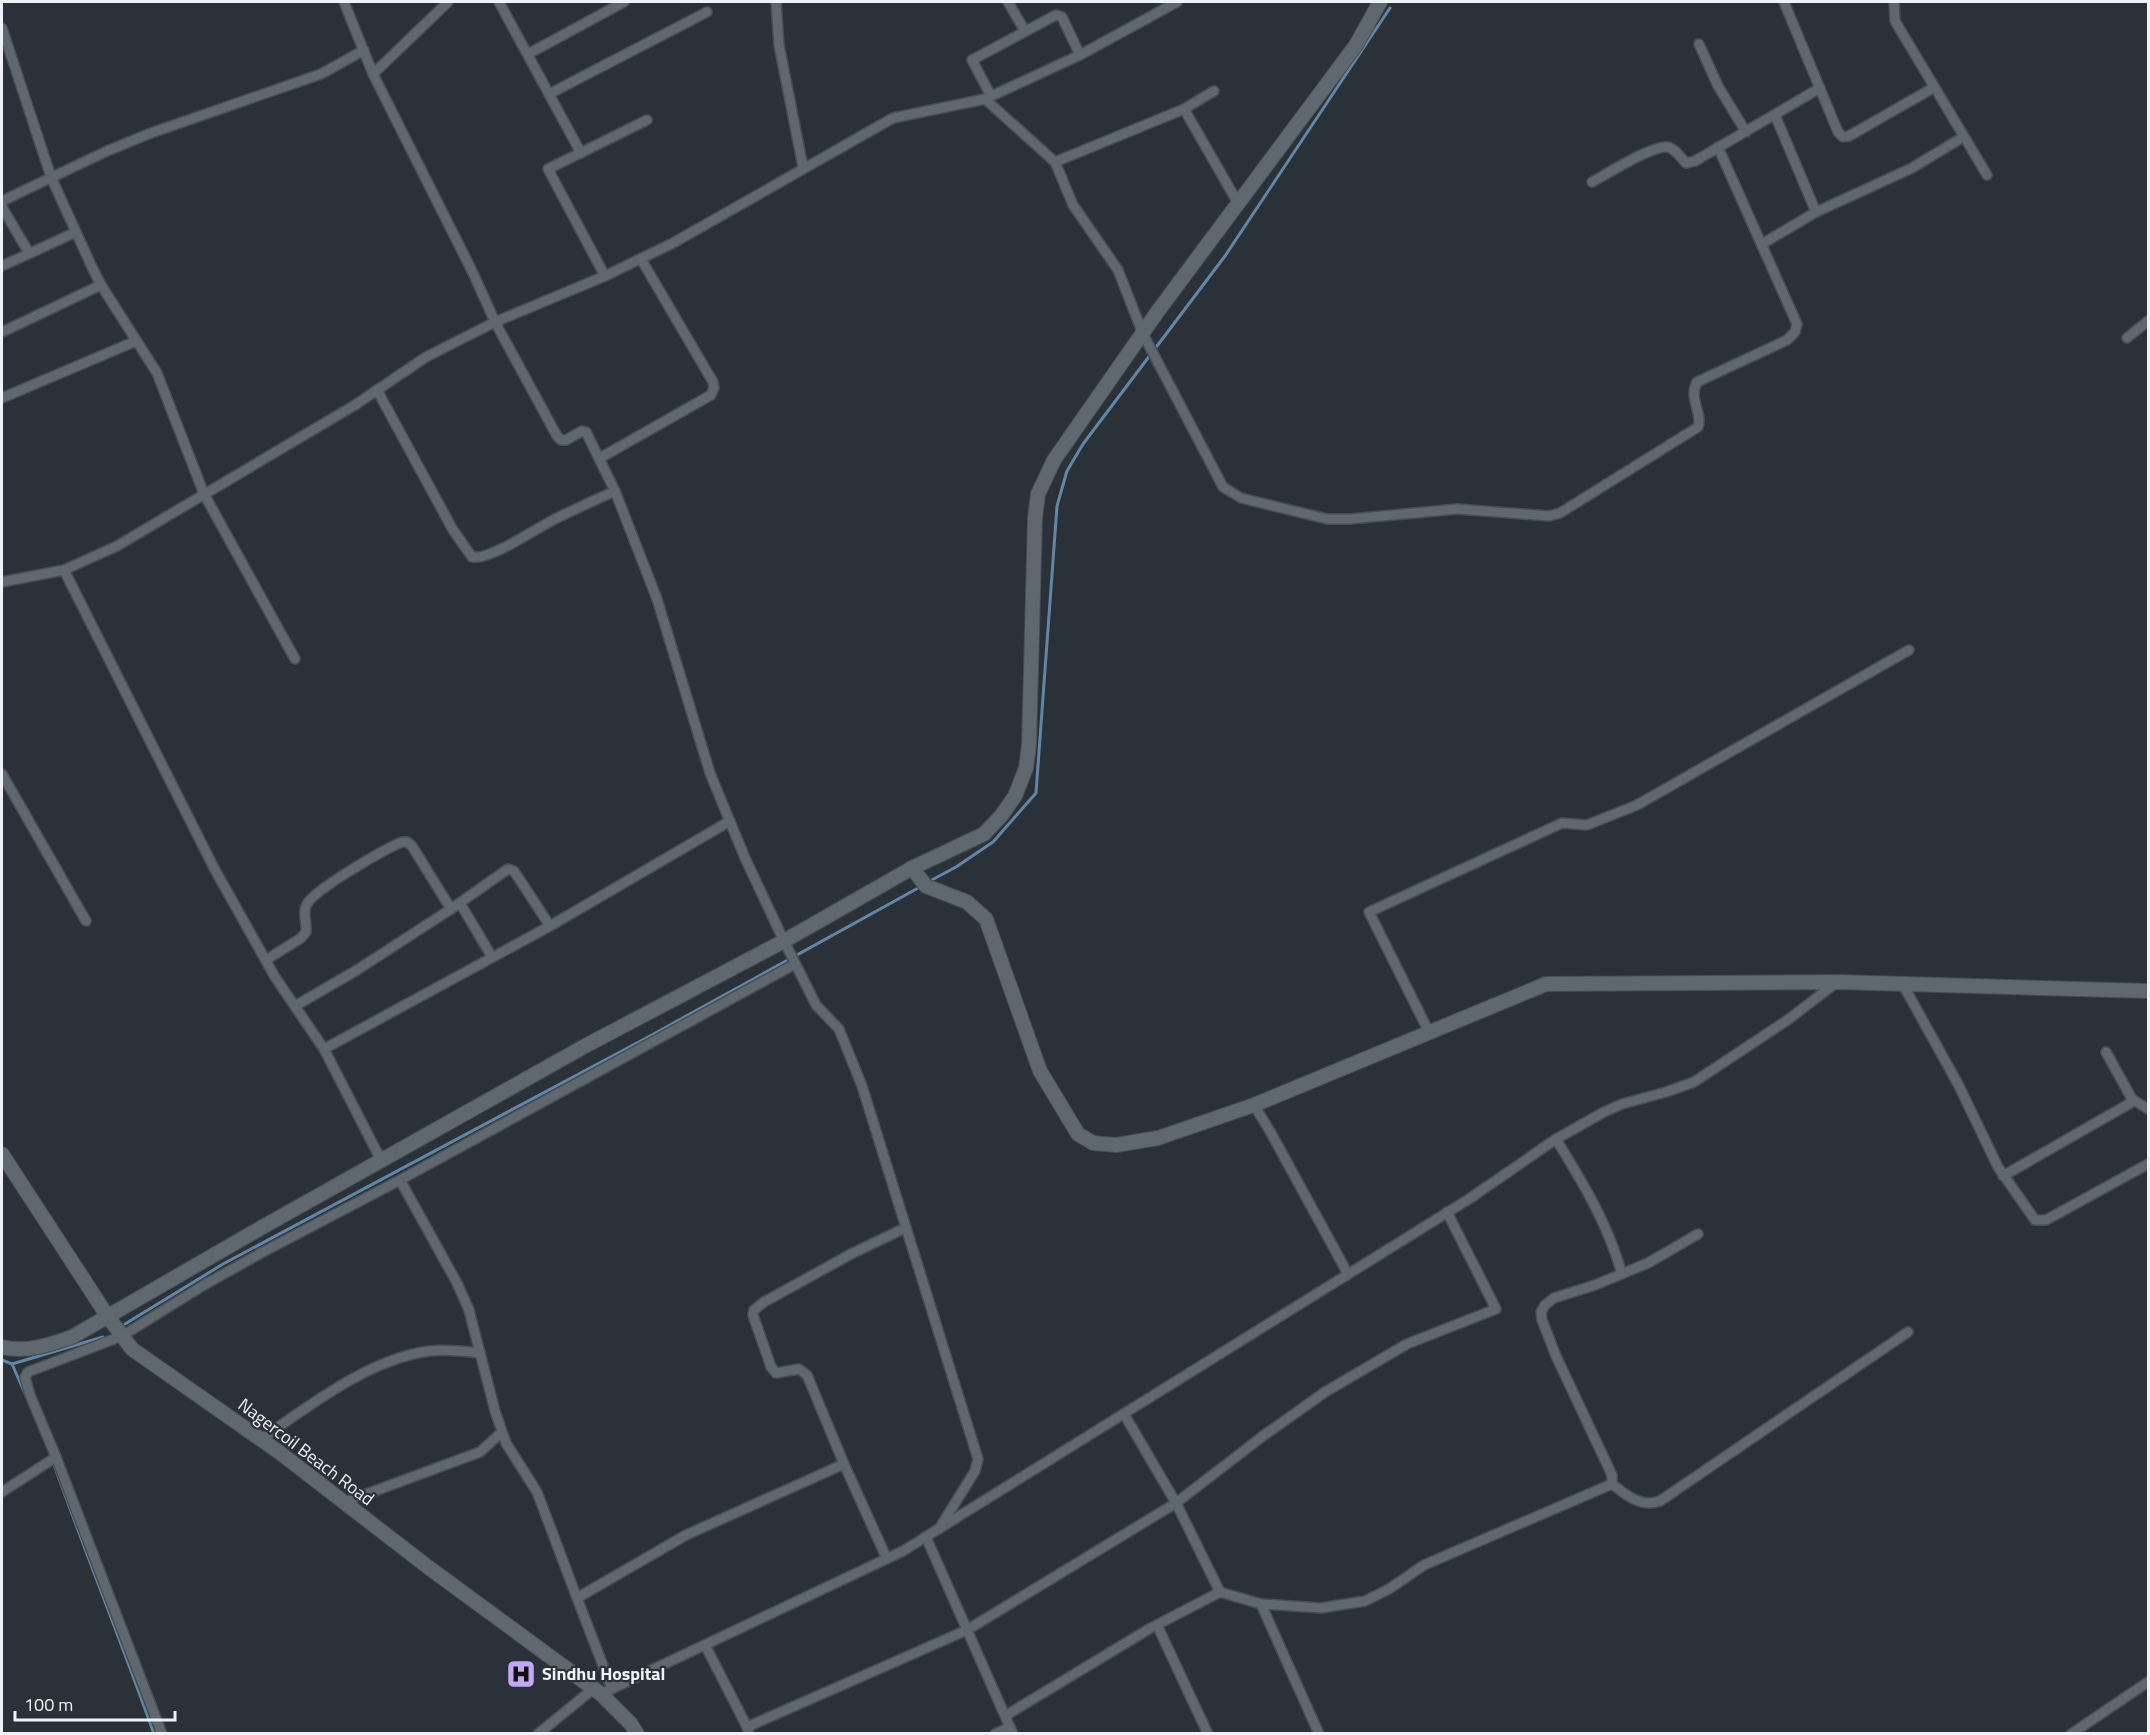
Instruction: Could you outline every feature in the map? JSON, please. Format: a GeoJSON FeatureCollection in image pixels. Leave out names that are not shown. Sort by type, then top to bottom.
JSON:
{"type":"FeatureCollection","features":[{"type":"Feature","properties":{"kind":"street"},"geometry":{"type":"LineString","coordinates":[[344,2],[373,74],[473,273],[495,322],[559,438],[566,440],[584,430],[600,458],[657,599],[710,773],[730,821],[785,944],[816,1005],[839,1029],[862,1086],[978,1459],[975,1471],[939,1529]]}},
{"type":"Feature","properties":{"kind":"street"},"geometry":{"type":"LineString","coordinates":[[373,74],[448,2]]}},
{"type":"Feature","properties":{"kind":"street"},"geometry":{"type":"LineString","coordinates":[[499,2],[581,153]]}},
{"type":"Feature","properties":{"kind":"street"},"geometry":{"type":"LineString","coordinates":[[528,54],[624,2]]}},
{"type":"Feature","properties":{"kind":"street"},"geometry":{"type":"LineString","coordinates":[[776,2],[779,45],[803,167]]}},
{"type":"Feature","properties":{"kind":"street"},"geometry":{"type":"LineString","coordinates":[[1008,2],[1025,30]]}},
{"type":"Feature","properties":{"kind":"street"},"geometry":{"type":"LineString","coordinates":[[2,582],[64,570],[117,546],[376,390],[426,357],[495,322],[605,276],[673,243],[803,167],[893,118],[988,97],[1080,55],[1178,2]]}},
{"type":"Feature","properties":{"kind":"street"},"geometry":{"type":"LineString","coordinates":[[2,1347],[16,1349],[40,1347],[72,1338],[200,1263],[585,1046],[919,877],[984,834],[1015,796],[1026,768],[1029,745],[1035,518],[1038,494],[1054,460],[1238,203],[1356,45],[1380,2]]}},
{"type":"Feature","properties":{"kind":"street"},"geometry":{"type":"LineString","coordinates":[[1784,2],[1838,132],[1843,137],[1849,136],[1933,88]]}},
{"type":"Feature","properties":{"kind":"street"},"geometry":{"type":"LineString","coordinates":[[1894,2],[1895,21],[1987,175]]}},
{"type":"Feature","properties":{"kind":"street"},"geometry":{"type":"LineString","coordinates":[[549,94],[707,12]]}},
{"type":"Feature","properties":{"kind":"street"},"geometry":{"type":"LineString","coordinates":[[1080,55],[1060,15],[1056,15],[972,60],[988,97],[1055,162],[1073,205],[1118,270],[1143,334],[1223,486],[1235,496],[1327,519],[1457,509],[1555,515],[1695,429],[1700,422],[1694,390],[1699,381],[1792,337],[1797,324],[1718,147]]}},
{"type":"Feature","properties":{"kind":"street"},"geometry":{"type":"LineString","coordinates":[[2,28],[51,177],[76,232],[101,285],[157,373],[204,494],[295,659]]}},
{"type":"Feature","properties":{"kind":"street"},"geometry":{"type":"LineString","coordinates":[[1699,44],[1718,86],[1746,132]]}},
{"type":"Feature","properties":{"kind":"street"},"geometry":{"type":"LineString","coordinates":[[2,201],[151,133],[321,74],[364,50]]}},
{"type":"Feature","properties":{"kind":"street"},"geometry":{"type":"LineString","coordinates":[[1592,182],[1635,158],[1667,147],[1674,150],[1683,161],[1689,163],[1820,88]]}},
{"type":"Feature","properties":{"kind":"street"},"geometry":{"type":"LineString","coordinates":[[1055,162],[1184,109],[1214,91]]}},
{"type":"Feature","properties":{"kind":"street"},"geometry":{"type":"LineString","coordinates":[[1184,109],[1238,203]]}},
{"type":"Feature","properties":{"kind":"street"},"geometry":{"type":"LineString","coordinates":[[1774,115],[1816,212]]}},
{"type":"Feature","properties":{"kind":"street"},"geometry":{"type":"LineString","coordinates":[[605,276],[548,169],[647,120]]}},
{"type":"Feature","properties":{"kind":"street"},"geometry":{"type":"LineString","coordinates":[[1762,244],[1816,212],[1912,168],[1963,137]]}},
{"type":"Feature","properties":{"kind":"street"},"geometry":{"type":"LineString","coordinates":[[2,207],[30,253]]}},
{"type":"Feature","properties":{"kind":"street"},"geometry":{"type":"LineString","coordinates":[[2,266],[76,232]]}},
{"type":"Feature","properties":{"kind":"street"},"geometry":{"type":"LineString","coordinates":[[600,458],[711,395],[714,388],[713,382],[641,259]]}},
{"type":"Feature","properties":{"kind":"street"},"geometry":{"type":"LineString","coordinates":[[2,332],[101,285]]}},
{"type":"Feature","properties":{"kind":"street"},"geometry":{"type":"LineString","coordinates":[[2127,338],[2148,321]]}},
{"type":"Feature","properties":{"kind":"street"},"geometry":{"type":"LineString","coordinates":[[2,398],[136,341]]}},
{"type":"Feature","properties":{"kind":"street"},"geometry":{"type":"LineString","coordinates":[[376,390],[453,530],[472,557],[490,554],[554,519],[615,491]]}},
{"type":"Feature","properties":{"kind":"street"},"geometry":{"type":"LineString","coordinates":[[64,570],[214,868],[266,960],[324,1049],[381,1160]]}},
{"type":"Feature","properties":{"kind":"street"},"geometry":{"type":"LineString","coordinates":[[1429,1032],[1369,912],[1562,823],[1587,825],[1637,805],[1909,650]]}},
{"type":"Feature","properties":{"kind":"street"},"geometry":{"type":"LineString","coordinates":[[2,774],[86,921]]}},
{"type":"Feature","properties":{"kind":"street"},"geometry":{"type":"LineString","coordinates":[[324,1049],[550,926],[730,821]]}},
{"type":"Feature","properties":{"kind":"street"},"geometry":{"type":"LineString","coordinates":[[266,960],[302,938],[306,932],[304,912],[313,897],[342,876],[402,842],[407,842],[412,846],[451,909]]}},
{"type":"Feature","properties":{"kind":"street"},"geometry":{"type":"LineString","coordinates":[[295,1006],[357,970],[460,903],[501,873],[511,869],[550,926]]}},
{"type":"Feature","properties":{"kind":"street"},"geometry":{"type":"LineString","coordinates":[[919,877],[967,902],[986,920],[1040,1071],[1078,1134],[1093,1143],[1116,1145],[1158,1138],[1254,1105],[1546,984],[1837,982],[2148,991]]}},
{"type":"Feature","properties":{"kind":"street"},"geometry":{"type":"LineString","coordinates":[[460,903],[492,957]]}},
{"type":"Feature","properties":{"kind":"street"},"geometry":{"type":"LineString","coordinates":[[162,1734],[52,1459],[25,1377],[28,1372],[122,1336],[233,1269],[400,1180],[794,962]]}},
{"type":"Feature","properties":{"kind":"street"},"geometry":{"type":"LineString","coordinates":[[538,1734],[602,1691],[887,1559],[926,1537],[1447,1212],[1556,1139],[1622,1104],[1694,1082],[1789,1019],[1837,982]]}},
{"type":"Feature","properties":{"kind":"street"},"geometry":{"type":"LineString","coordinates":[[1902,983],[1958,1084],[2003,1176],[2032,1218],[2041,1221],[2050,1218],[2148,1164]]}},
{"type":"Feature","properties":{"kind":"street"},"geometry":{"type":"LineString","coordinates":[[2106,1052],[2134,1101],[2148,1109]]}},
{"type":"Feature","properties":{"kind":"street"},"geometry":{"type":"LineString","coordinates":[[2003,1176],[2134,1101]]}},
{"type":"Feature","properties":{"kind":"street"},"geometry":{"type":"LineString","coordinates":[[1254,1105],[1348,1274]]}},
{"type":"Feature","properties":{"kind":"street"},"geometry":{"type":"LineString","coordinates":[[1556,1139],[1608,1229],[1622,1274]]}},
{"type":"Feature","properties":{"kind":"street","name":"Nagercoil Beach Road"},"geometry":{"type":"LineString","coordinates":[[2,1154],[108,1317],[132,1349],[261,1439],[428,1567],[602,1691],[637,1734]]}},
{"type":"Feature","properties":{"kind":"street"},"geometry":{"type":"LineString","coordinates":[[400,1180],[457,1283],[469,1310],[502,1432],[513,1456],[537,1492],[577,1598],[602,1691]]}},
{"type":"Feature","properties":{"kind":"street"},"geometry":{"type":"LineString","coordinates":[[705,1645],[748,1730],[967,1630],[1176,1503],[1325,1392],[1407,1344],[1496,1309],[1447,1212]]}},
{"type":"Feature","properties":{"kind":"street"},"geometry":{"type":"LineString","coordinates":[[887,1559],[807,1375],[799,1369],[776,1373],[771,1367],[754,1322],[754,1310],[764,1302],[851,1254],[905,1228]]}},
{"type":"Feature","properties":{"kind":"street"},"geometry":{"type":"LineString","coordinates":[[1612,1484],[1612,1475],[1556,1356],[1542,1320],[1542,1312],[1545,1305],[1554,1298],[1648,1263],[1698,1234]]}},
{"type":"Feature","properties":{"kind":"street"},"geometry":{"type":"LineString","coordinates":[[1612,1484],[1627,1496],[1646,1504],[1660,1502],[1908,1332]]}},
{"type":"Feature","properties":{"kind":"street"},"geometry":{"type":"LineString","coordinates":[[261,1439],[328,1392],[382,1365],[428,1351],[480,1353]]}},
{"type":"Feature","properties":{"kind":"street"},"geometry":{"type":"LineString","coordinates":[[1124,1414],[1176,1503],[1220,1592]]}},
{"type":"Feature","properties":{"kind":"street"},"geometry":{"type":"LineString","coordinates":[[345,1502],[480,1452],[502,1432]]}},
{"type":"Feature","properties":{"kind":"street"},"geometry":{"type":"LineString","coordinates":[[2,1492],[52,1459]]}},
{"type":"Feature","properties":{"kind":"street"},"geometry":{"type":"LineString","coordinates":[[577,1598],[686,1535],[844,1464]]}},
{"type":"Feature","properties":{"kind":"street"},"geometry":{"type":"LineString","coordinates":[[1005,1716],[1157,1624],[1220,1592],[1262,1604],[1321,1608],[1365,1601],[1389,1589],[1424,1565],[1612,1484]]}},
{"type":"Feature","properties":{"kind":"street"},"geometry":{"type":"LineString","coordinates":[[926,1537],[1011,1730],[995,1734]]}},
{"type":"Feature","properties":{"kind":"street"},"geometry":{"type":"LineString","coordinates":[[1262,1604],[1319,1734]]}},
{"type":"Feature","properties":{"kind":"street"},"geometry":{"type":"LineString","coordinates":[[1157,1624],[1208,1734]]}},
{"type":"Feature","properties":{"kind":"street"},"geometry":{"type":"LineString","coordinates":[[2071,1734],[2148,1682]]}},
{"type":"Feature","properties":{"kind":"waterway"},"geometry":{"type":"LineString","coordinates":[[928,882],[956,867],[993,842],[1036,793],[1057,506],[1067,471],[1083,444],[1225,256],[1390,8]]}},
{"type":"Feature","properties":{"kind":"waterway"},"geometry":{"type":"LineString","coordinates":[[125,1324],[223,1264],[650,1036],[920,887]]}},
{"type":"Feature","properties":{"kind":"waterway"},"geometry":{"type":"LineString","coordinates":[[2,1360],[12,1364],[103,1337]]}},
{"type":"Feature","properties":{"kind":"waterway"},"geometry":{"type":"LineString","coordinates":[[12,1364],[27,1398]]}},
{"type":"Feature","properties":{"kind":"waterway"},"geometry":{"type":"LineString","coordinates":[[48,1448],[154,1734]]}},
{"type":"Feature","properties":{"kind":"place","name":"Sindhu Hospital"},"geometry":{"type":"Point","coordinates":[521,1674]}}]}
